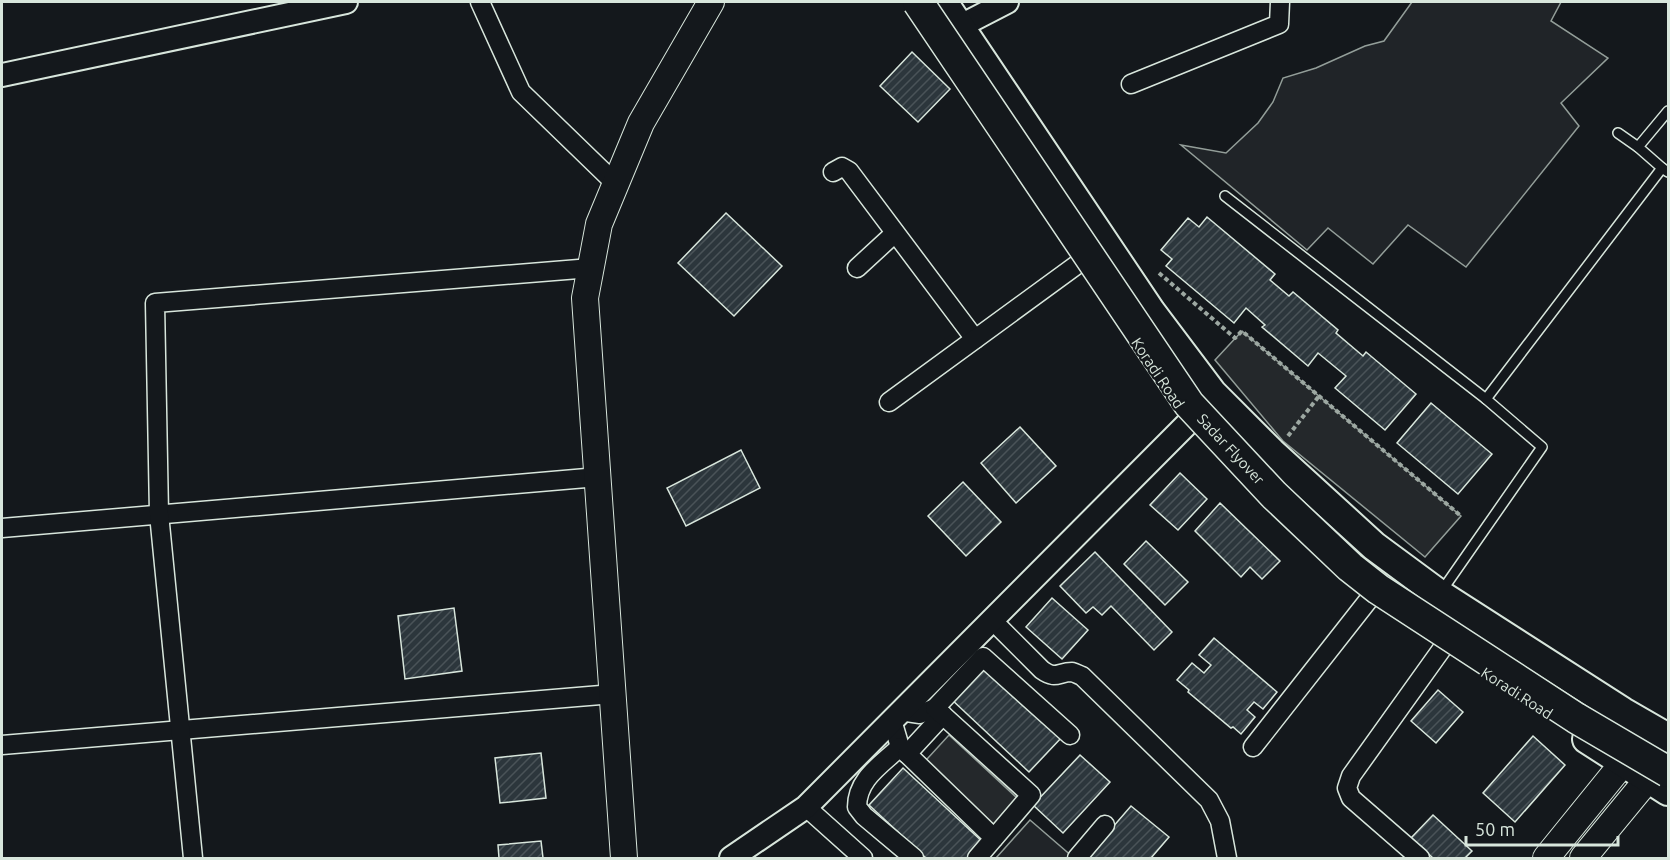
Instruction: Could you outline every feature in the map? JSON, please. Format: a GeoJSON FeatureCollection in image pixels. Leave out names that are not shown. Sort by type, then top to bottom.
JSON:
{"type":"FeatureCollection","features":[{"type":"Feature","properties":{"kind":"highway","name":"Sadar Flyover"},"geometry":{"type":"LineString","coordinates":[[918,2],[1189,404],[1274,495],[1350,567],[1378,589],[1664,778]]}},
{"type":"Feature","properties":{"kind":"highway","name":"Sadar Flyover"},"geometry":{"type":"LineString","coordinates":[[929,2],[1188,387],[1269,471],[1365,561],[1664,778]]}},
{"type":"Feature","properties":{"kind":"main road"},"geometry":{"type":"LineString","coordinates":[[624,858],[585,298],[599,224],[640,123],[711,2]]}},
{"type":"Feature","properties":{"kind":"main road","name":"Koradi Road"},"geometry":{"type":"LineString","coordinates":[[903,2],[1190,421],[1248,487],[1348,584],[1623,763],[1664,778]]}},
{"type":"Feature","properties":{"kind":"main road","name":"Koradi Road"},"geometry":{"type":"LineString","coordinates":[[944,2],[1151,312],[1212,393],[1271,452],[1374,546],[1439,594],[1623,712],[1668,738]]}},
{"type":"Feature","properties":{"kind":"main road"},"geometry":{"type":"LineString","coordinates":[[1546,858],[1623,763]]}},
{"type":"Feature","properties":{"kind":"main road"},"geometry":{"type":"LineString","coordinates":[[1582,858],[1664,778]]}},
{"type":"Feature","properties":{"kind":"street"},"geometry":{"type":"LineString","coordinates":[[2,75],[346,2]]}},
{"type":"Feature","properties":{"kind":"street"},"geometry":{"type":"LineString","coordinates":[[480,2],[521,92],[616,184]]}},
{"type":"Feature","properties":{"kind":"street"},"geometry":{"type":"LineString","coordinates":[[931,43],[959,25],[1007,2]]}},
{"type":"Feature","properties":{"kind":"street"},"geometry":{"type":"LineString","coordinates":[[1131,84],[1280,24],[1280,2]]}},
{"type":"Feature","properties":{"kind":"street"},"geometry":{"type":"LineString","coordinates":[[833,172],[842,167],[849,171],[975,339]]}},
{"type":"Feature","properties":{"kind":"street"},"geometry":{"type":"LineString","coordinates":[[857,268],[895,232]]}},
{"type":"Feature","properties":{"kind":"street"},"geometry":{"type":"LineString","coordinates":[[889,402],[1082,261]]}},
{"type":"Feature","properties":{"kind":"street"},"geometry":{"type":"LineString","coordinates":[[193,858],[159,514],[155,303],[591,268]]}},
{"type":"Feature","properties":{"kind":"street"},"geometry":{"type":"LineString","coordinates":[[731,858],[806,807],[1190,421]]}},
{"type":"Feature","properties":{"kind":"street"},"geometry":{"type":"LineString","coordinates":[[2,528],[598,477]]}},
{"type":"Feature","properties":{"kind":"street"},"geometry":{"type":"LineString","coordinates":[[1253,747],[1370,598]]}},
{"type":"Feature","properties":{"kind":"street"},"geometry":{"type":"LineString","coordinates":[[992,620],[1049,675],[1058,676],[1072,672],[1083,676],[1209,800],[1220,821],[1227,858]]}},
{"type":"Feature","properties":{"kind":"street"},"geometry":{"type":"LineString","coordinates":[[1420,858],[1351,798],[1347,788],[1351,776],[1444,646]]}},
{"type":"Feature","properties":{"kind":"street"},"geometry":{"type":"LineString","coordinates":[[914,858],[864,816],[857,807],[857,796],[863,782],[904,751],[983,657],[1070,735]]}},
{"type":"Feature","properties":{"kind":"street"},"geometry":{"type":"LineString","coordinates":[[2,745],[613,694]]}},
{"type":"Feature","properties":{"kind":"street"},"geometry":{"type":"LineString","coordinates":[[896,715],[939,711]]}},
{"type":"Feature","properties":{"kind":"street"},"geometry":{"type":"LineString","coordinates":[[939,711],[1031,795],[977,858]]}},
{"type":"Feature","properties":{"kind":"street"},"geometry":{"type":"LineString","coordinates":[[896,715],[904,751],[994,838]]}},
{"type":"Feature","properties":{"kind":"street"},"geometry":{"type":"LineString","coordinates":[[806,807],[863,858]]}},
{"type":"Feature","properties":{"kind":"street"},"geometry":{"type":"LineString","coordinates":[[1077,858],[1105,825]]}},
{"type":"Feature","properties":{"kind":"lane"},"geometry":{"type":"LineString","coordinates":[[1638,147],[1668,111]]}},
{"type":"Feature","properties":{"kind":"lane"},"geometry":{"type":"LineString","coordinates":[[1486,399],[1665,170],[1617,133]]}},
{"type":"Feature","properties":{"kind":"lane"},"geometry":{"type":"LineString","coordinates":[[1225,196],[1486,399],[1542,447],[1439,594]]}},
{"type":"Feature","properties":{"kind":"path"},"geometry":{"type":"LineString","coordinates":[[1159,273],[1235,338],[1242,331],[1461,516]]}},
{"type":"Feature","properties":{"kind":"path"},"geometry":{"type":"LineString","coordinates":[[1271,452],[1283,441],[1319,396]]}},
{"type":"Feature","properties":{"kind":"shaded area"},"geometry":{"type":"Polygon","coordinates":[[[1412,2],[1561,2],[1551,21],[1608,58],[1561,103],[1579,126],[1466,267],[1408,225],[1373,264],[1328,228],[1307,250],[1181,145],[1226,153],[1258,123],[1273,102],[1283,78],[1316,68],[1365,46],[1384,41],[1412,2]]]}},
{"type":"Feature","properties":{"kind":"shaded area"},"geometry":{"type":"Polygon","coordinates":[[[1242,331],[1461,516],[1425,557],[1283,441],[1215,360],[1242,331]]]}},
{"type":"Feature","properties":{"kind":"shaded area"},"geometry":{"type":"Polygon","coordinates":[[[949,735],[1030,810],[998,845],[917,770],[949,735]]]}},
{"type":"Feature","properties":{"kind":"shaded area"},"geometry":{"type":"Polygon","coordinates":[[[1030,820],[1074,858],[996,858],[1030,820]]]}},
{"type":"Feature","properties":{"kind":"building"},"geometry":{"type":"Polygon","coordinates":[[[912,52],[950,89],[918,122],[880,86],[912,52]]]}},
{"type":"Feature","properties":{"kind":"building"},"geometry":{"type":"Polygon","coordinates":[[[726,213],[782,266],[734,316],[678,263],[726,213]]]}},
{"type":"Feature","properties":{"kind":"building"},"geometry":{"type":"Polygon","coordinates":[[[1207,217],[1275,274],[1270,280],[1289,296],[1293,292],[1338,330],[1336,333],[1363,356],[1366,352],[1416,394],[1385,430],[1335,388],[1346,376],[1318,353],[1308,366],[1262,327],[1265,325],[1246,308],[1234,323],[1166,266],[1172,259],[1161,250],[1188,218],[1199,227],[1207,217]]]}},
{"type":"Feature","properties":{"kind":"building"},"geometry":{"type":"Polygon","coordinates":[[[1431,403],[1492,454],[1458,494],[1397,443],[1431,403]]]}},
{"type":"Feature","properties":{"kind":"building"},"geometry":{"type":"Polygon","coordinates":[[[1020,427],[1056,466],[1016,503],[981,463],[1020,427]]]}},
{"type":"Feature","properties":{"kind":"building"},"geometry":{"type":"Polygon","coordinates":[[[741,450],[760,488],[686,526],[667,488],[741,450]]]}},
{"type":"Feature","properties":{"kind":"building"},"geometry":{"type":"Polygon","coordinates":[[[1180,473],[1207,499],[1178,530],[1150,505],[1180,473]]]}},
{"type":"Feature","properties":{"kind":"building"},"geometry":{"type":"Polygon","coordinates":[[[963,482],[1001,522],[966,556],[928,516],[963,482]]]}},
{"type":"Feature","properties":{"kind":"building"},"geometry":{"type":"Polygon","coordinates":[[[1220,503],[1280,561],[1262,579],[1250,567],[1241,577],[1195,531],[1220,503]]]}},
{"type":"Feature","properties":{"kind":"building"},"geometry":{"type":"Polygon","coordinates":[[[1146,541],[1188,582],[1165,605],[1124,564],[1146,541]]]}},
{"type":"Feature","properties":{"kind":"building"},"geometry":{"type":"Polygon","coordinates":[[[1095,552],[1172,632],[1154,650],[1111,606],[1102,615],[1093,607],[1086,613],[1060,586],[1095,552]]]}},
{"type":"Feature","properties":{"kind":"building"},"geometry":{"type":"Polygon","coordinates":[[[1052,598],[1088,630],[1062,659],[1026,627],[1052,598]]]}},
{"type":"Feature","properties":{"kind":"building"},"geometry":{"type":"Polygon","coordinates":[[[454,608],[462,671],[405,679],[398,616],[454,608]]]}},
{"type":"Feature","properties":{"kind":"building"},"geometry":{"type":"Polygon","coordinates":[[[1214,638],[1277,692],[1263,709],[1254,702],[1247,710],[1255,717],[1241,734],[1188,692],[1189,690],[1177,680],[1192,663],[1204,673],[1211,665],[1199,655],[1214,638]]]}},
{"type":"Feature","properties":{"kind":"building"},"geometry":{"type":"Polygon","coordinates":[[[983,664],[1062,737],[1029,772],[950,698],[983,664]]]}},
{"type":"Feature","properties":{"kind":"building"},"geometry":{"type":"Polygon","coordinates":[[[1438,690],[1463,712],[1436,743],[1411,721],[1438,690]]]}},
{"type":"Feature","properties":{"kind":"building"},"geometry":{"type":"Polygon","coordinates":[[[1533,736],[1565,765],[1515,822],[1483,793],[1533,736]]]}},
{"type":"Feature","properties":{"kind":"building"},"geometry":{"type":"Polygon","coordinates":[[[541,753],[546,798],[500,803],[495,758],[541,753]]]}},
{"type":"Feature","properties":{"kind":"building"},"geometry":{"type":"Polygon","coordinates":[[[1080,755],[1110,782],[1063,833],[1033,805],[1080,755]]]}},
{"type":"Feature","properties":{"kind":"building"},"geometry":{"type":"Polygon","coordinates":[[[903,768],[986,845],[974,858],[926,858],[869,805],[903,768]]]}},
{"type":"Feature","properties":{"kind":"building"},"geometry":{"type":"Polygon","coordinates":[[[1131,806],[1169,837],[1151,858],[1086,858],[1131,806]]]}},
{"type":"Feature","properties":{"kind":"building"},"geometry":{"type":"Polygon","coordinates":[[[1433,815],[1472,851],[1465,858],[1433,858],[1411,838],[1433,815]]]}},
{"type":"Feature","properties":{"kind":"building"},"geometry":{"type":"Polygon","coordinates":[[[541,841],[543,858],[499,858],[498,845],[541,841]]]}}]}
